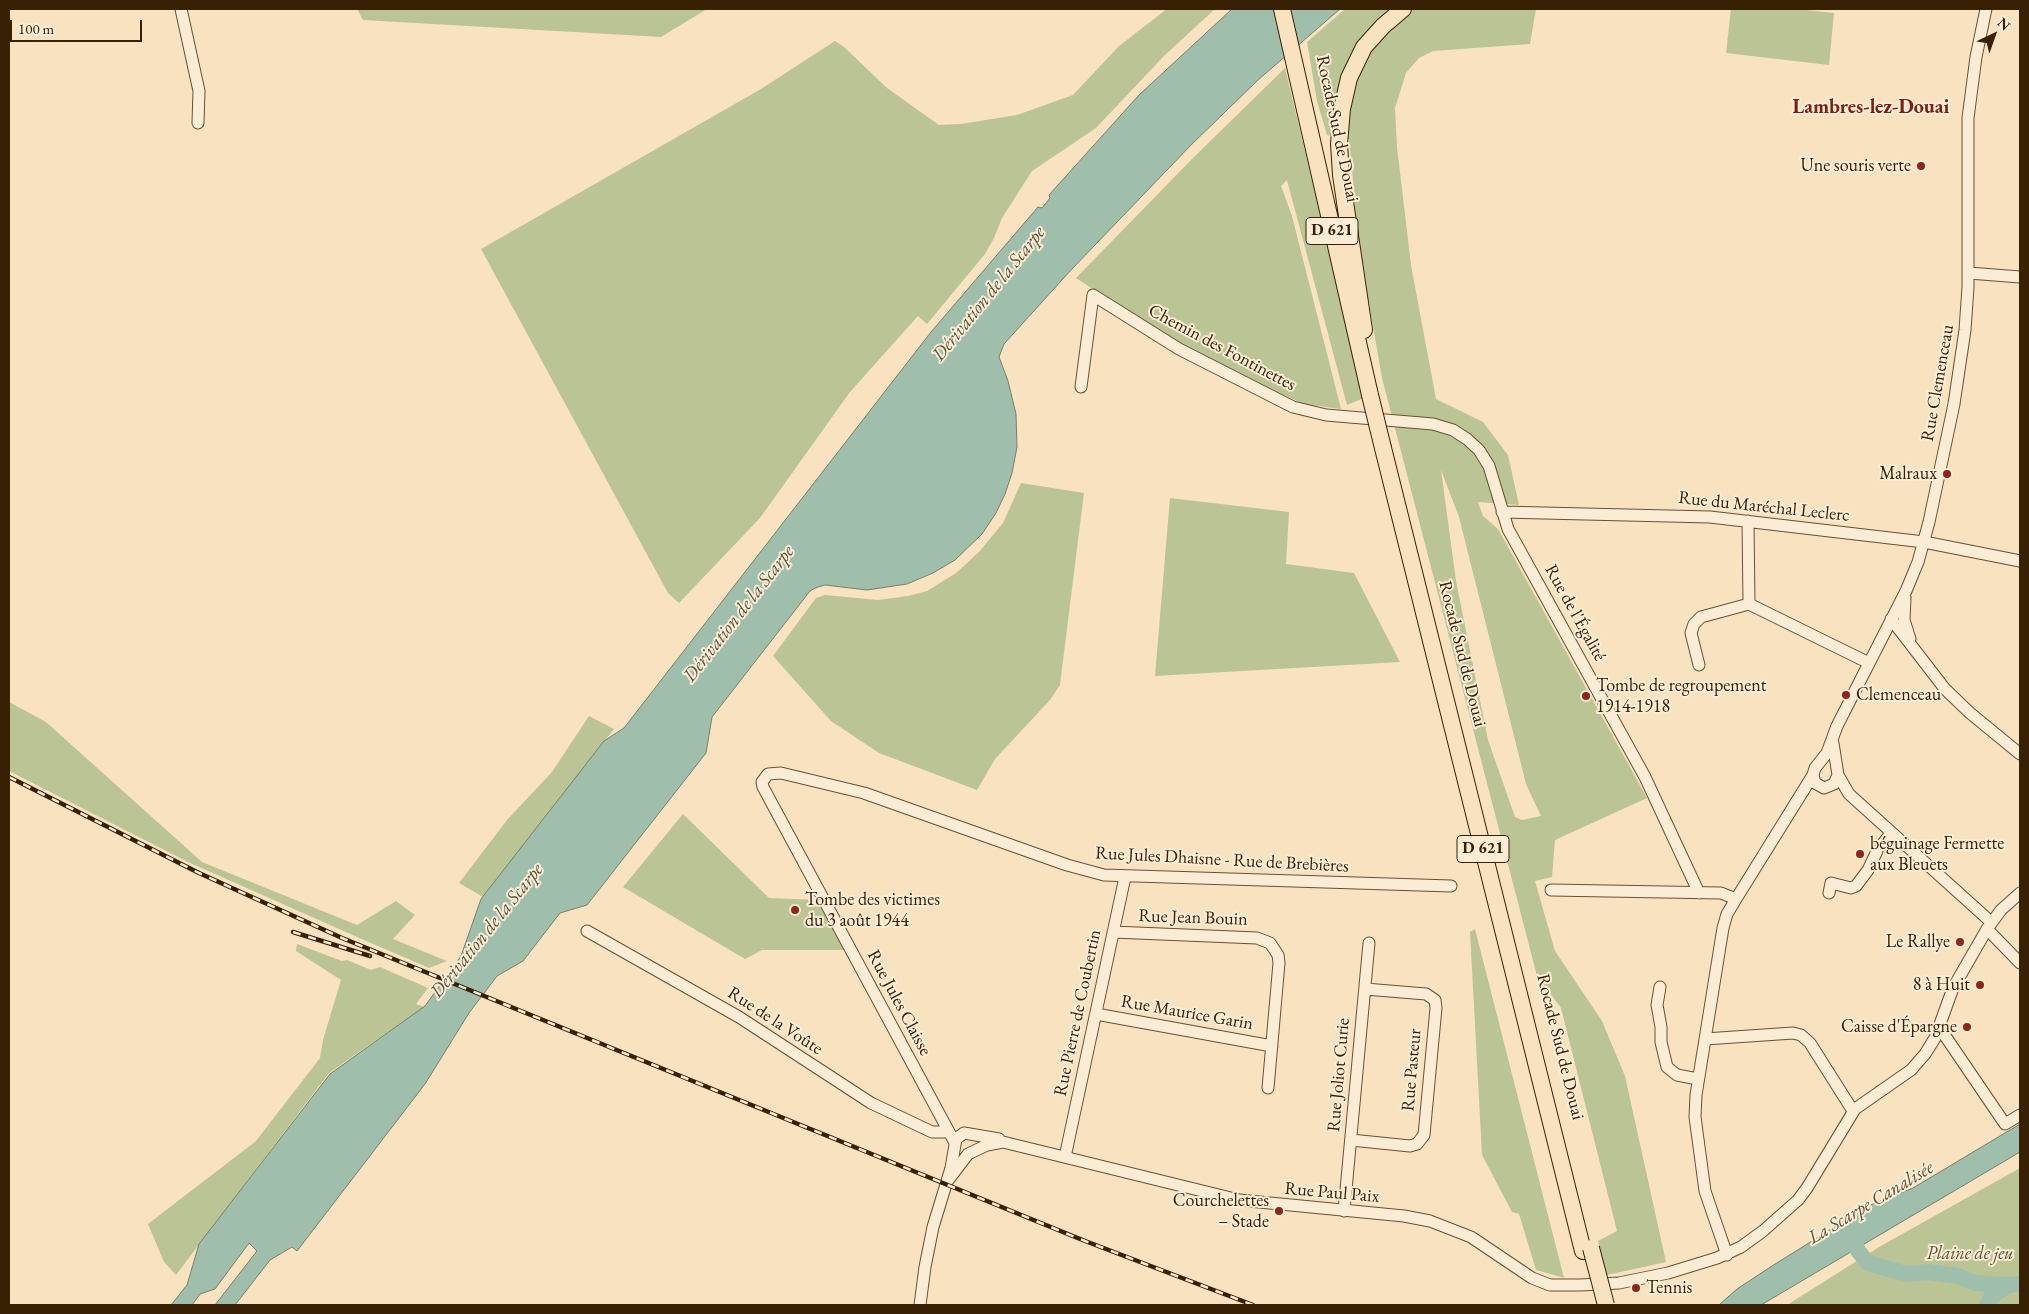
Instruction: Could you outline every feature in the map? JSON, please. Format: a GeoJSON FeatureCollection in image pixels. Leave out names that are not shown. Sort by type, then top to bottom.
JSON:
{"type":"FeatureCollection","features":[{"type":"Feature","properties":{"kind":"highway","name":"Rocade Sud de Douai"},"geometry":{"type":"LineString","coordinates":[[1282,9],[1298,65],[1367,352],[1373,395]]}},
{"type":"Feature","properties":{"kind":"highway","name":"Rocade Sud de Douai"},"geometry":{"type":"LineString","coordinates":[[1291,9],[1298,65],[1308,120],[1373,395],[1587,1249],[1597,1305]]}},
{"type":"Feature","properties":{"kind":"highway"},"geometry":{"type":"LineString","coordinates":[[1367,352],[1342,187],[1339,144],[1342,109],[1347,85],[1361,53],[1377,31],[1403,9]]}},
{"type":"Feature","properties":{"kind":"highway","name":"Rocade Sud de Douai"},"geometry":{"type":"LineString","coordinates":[[1587,1249],[1606,1305]]}},
{"type":"Feature","properties":{"kind":"street"},"geometry":{"type":"LineString","coordinates":[[181,9],[199,90],[198,123]]}},
{"type":"Feature","properties":{"kind":"street","name":"Rue Clemenceau"},"geometry":{"type":"LineString","coordinates":[[1820,763],[1833,741],[1837,726],[1908,585],[1924,542],[1958,377],[1965,330],[1969,273],[1968,126],[1975,65],[1986,9]]}},
{"type":"Feature","properties":{"kind":"street"},"geometry":{"type":"LineString","coordinates":[[1969,273],[2020,278]]}},
{"type":"Feature","properties":{"kind":"street","name":"Chemin des Fontinettes"},"geometry":{"type":"LineString","coordinates":[[1081,387],[1092,295],[1179,349],[1294,407],[1326,415],[1424,422],[1453,430],[1474,444],[1484,459],[1491,473],[1502,512]]}},
{"type":"Feature","properties":{"kind":"street","name":"Rue du Maréchal Leclerc"},"geometry":{"type":"LineString","coordinates":[[1502,512],[1690,515],[1924,542],[2020,561]]}},
{"type":"Feature","properties":{"kind":"street","name":"Rue de l'Égalité"},"geometry":{"type":"LineString","coordinates":[[1502,512],[1508,529],[1645,777],[1699,893]]}},
{"type":"Feature","properties":{"kind":"street"},"geometry":{"type":"LineString","coordinates":[[1748,521],[1749,604]]}},
{"type":"Feature","properties":{"kind":"street"},"geometry":{"type":"LineString","coordinates":[[1908,585],[1904,608],[1905,625],[1910,643]]}},
{"type":"Feature","properties":{"kind":"street"},"geometry":{"type":"LineString","coordinates":[[1699,664],[1691,633],[1694,624],[1701,618],[1749,604],[1869,664]]}},
{"type":"Feature","properties":{"kind":"street"},"geometry":{"type":"LineString","coordinates":[[1892,618],[1901,620],[1905,625]]}},
{"type":"Feature","properties":{"kind":"street"},"geometry":{"type":"LineString","coordinates":[[1892,618],[1934,677],[1977,719],[2020,754]]}},
{"type":"Feature","properties":{"kind":"street"},"geometry":{"type":"LineString","coordinates":[[1882,638],[1894,634],[1910,643]]}},
{"type":"Feature","properties":{"kind":"street","name":"Rue Clemenceau"},"geometry":{"type":"LineString","coordinates":[[1833,741],[1838,772]]}},
{"type":"Feature","properties":{"kind":"street"},"geometry":{"type":"LineString","coordinates":[[1726,1254],[1708,1203],[1695,1124],[1698,1079],[1722,928],[1727,914],[1792,810],[1813,775],[1815,768],[1820,763],[1828,762],[1838,772],[1845,789],[1855,802],[1989,925],[2020,963]]}},
{"type":"Feature","properties":{"kind":"street","name":"Rue Jules Dhaisne - Rue de Brebières"},"geometry":{"type":"LineString","coordinates":[[768,774],[781,772],[864,793],[1077,869],[1125,877],[1450,886]]}},
{"type":"Feature","properties":{"kind":"street"},"geometry":{"type":"LineString","coordinates":[[1792,810],[1806,794],[1835,783],[1838,772]]}},
{"type":"Feature","properties":{"kind":"street","name":"Rue Jules Claisse"},"geometry":{"type":"LineString","coordinates":[[768,774],[762,782],[763,788],[955,1144]]}},
{"type":"Feature","properties":{"kind":"street"},"geometry":{"type":"LineString","coordinates":[[1813,775],[1816,783],[1855,802]]}},
{"type":"Feature","properties":{"kind":"street"},"geometry":{"type":"LineString","coordinates":[[1829,892],[1831,883],[1851,888],[1856,886],[1868,870],[1879,848],[1891,834]]}},
{"type":"Feature","properties":{"kind":"street","name":"Rue Pierre de Coubertin"},"geometry":{"type":"LineString","coordinates":[[1065,1157],[1125,877]]}},
{"type":"Feature","properties":{"kind":"street"},"geometry":{"type":"LineString","coordinates":[[1551,890],[1721,893],[1736,899]]}},
{"type":"Feature","properties":{"kind":"street"},"geometry":{"type":"LineString","coordinates":[[1705,1039],[1793,1033],[1801,1035],[1810,1043],[1853,1111],[1918,1063],[1930,1048],[1953,988],[1989,925],[2017,899]]}},
{"type":"Feature","properties":{"kind":"street","name":"Rue de la Voûte"},"geometry":{"type":"LineString","coordinates":[[587,930],[739,1017],[871,1104],[932,1132],[947,1132]]}},
{"type":"Feature","properties":{"kind":"street","name":"Rue Jean Bouin"},"geometry":{"type":"LineString","coordinates":[[1113,932],[1257,938],[1270,943],[1276,950],[1280,964],[1272,1046]]}},
{"type":"Feature","properties":{"kind":"street","name":"Rue Joliot Curie"},"geometry":{"type":"LineString","coordinates":[[1344,1211],[1369,943]]}},
{"type":"Feature","properties":{"kind":"street"},"geometry":{"type":"LineString","coordinates":[[1660,987],[1657,1005],[1662,1030],[1660,1042],[1667,1067],[1678,1075],[1698,1079]]}},
{"type":"Feature","properties":{"kind":"street","name":"Rue Pasteur"},"geometry":{"type":"LineString","coordinates":[[1351,1140],[1410,1146],[1417,1144],[1424,1135],[1436,1008],[1432,997],[1422,993],[1365,989]]}},
{"type":"Feature","properties":{"kind":"street","name":"Rue Maurice Garin"},"geometry":{"type":"LineString","coordinates":[[1096,1014],[1272,1046]]}},
{"type":"Feature","properties":{"kind":"street"},"geometry":{"type":"LineString","coordinates":[[1939,1026],[2005,1124],[2020,1115]]}},
{"type":"Feature","properties":{"kind":"street"},"geometry":{"type":"LineString","coordinates":[[1268,1088],[1272,1046]]}},
{"type":"Feature","properties":{"kind":"street","name":"Rue Paul Paix"},"geometry":{"type":"LineString","coordinates":[[967,1134],[999,1139],[1239,1200],[1413,1217],[1446,1226],[1478,1241],[1532,1278],[1550,1285],[1580,1286],[1641,1279],[1726,1254],[1741,1247],[1763,1231],[1801,1196],[1853,1111]]}},
{"type":"Feature","properties":{"kind":"street","name":"Rue Jules Claisse"},"geometry":{"type":"LineString","coordinates":[[941,1117],[950,1126],[967,1134]]}},
{"type":"Feature","properties":{"kind":"street"},"geometry":{"type":"LineString","coordinates":[[920,1305],[932,1227],[958,1136],[967,1134],[975,1142],[971,1152],[946,1183]]}},
{"type":"Feature","properties":{"kind":"street","name":"Rue Paul Paix"},"geometry":{"type":"LineString","coordinates":[[971,1152],[993,1143],[1010,1143]]}},
{"type":"Feature","properties":{"kind":"street"},"geometry":{"type":"LineString","coordinates":[[955,1144],[960,1152],[971,1152]]}},
{"type":"Feature","properties":{"kind":"green space"},"geometry":{"type":"Polygon","coordinates":[[[357,9],[707,9],[661,37],[363,20],[357,9]]]}},
{"type":"Feature","properties":{"kind":"green space"},"geometry":{"type":"Polygon","coordinates":[[[1167,9],[1215,9],[1164,56],[1096,128],[1032,171],[1002,218],[985,254],[927,324],[918,316],[850,392],[760,518],[679,603],[668,593],[481,249],[761,89],[835,41],[844,47],[887,88],[939,125],[961,124],[1017,115],[1073,95],[1119,46],[1167,9]]]}},
{"type":"Feature","properties":{"kind":"green space"},"geometry":{"type":"Polygon","coordinates":[[[1345,9],[1536,9],[1530,44],[1433,51],[1419,58],[1406,73],[1395,108],[1397,147],[1411,265],[1436,399],[1483,422],[1508,455],[1519,505],[1478,502],[1483,516],[1498,529],[1647,798],[1555,840],[1552,877],[1535,881],[1555,951],[1602,1021],[1625,1076],[1666,1262],[1607,1275],[1598,1241],[1617,1231],[1561,1008],[1537,976],[1382,378],[1354,218],[1349,139],[1327,135],[1317,101],[1307,42],[1345,9]],[[1441,470],[1456,581],[1488,740],[1515,817],[1522,820],[1541,816],[1526,784],[1459,517],[1441,470]]]}},
{"type":"Feature","properties":{"kind":"green space"},"geometry":{"type":"Polygon","coordinates":[[[1731,9],[1797,9],[1834,13],[1829,65],[1726,53],[1731,9]]]}},
{"type":"Feature","properties":{"kind":"green space"},"geometry":{"type":"Polygon","coordinates":[[[1285,68],[1364,398],[1347,405],[1287,180],[1281,186],[1292,216],[1341,409],[1304,404],[1205,360],[1156,331],[1076,278],[1192,159],[1285,68]]]}},
{"type":"Feature","properties":{"kind":"green space"},"geometry":{"type":"Polygon","coordinates":[[[1021,483],[1084,493],[1060,685],[1050,700],[995,759],[977,790],[879,753],[831,721],[773,656],[816,598],[825,595],[878,600],[908,596],[927,591],[956,573],[979,552],[1003,523],[1021,483]]]}},
{"type":"Feature","properties":{"kind":"green space"},"geometry":{"type":"Polygon","coordinates":[[[1170,498],[1289,512],[1286,564],[1354,573],[1400,662],[1155,676],[1170,498]]]}},
{"type":"Feature","properties":{"kind":"green space"},"geometry":{"type":"Polygon","coordinates":[[[9,702],[46,722],[202,862],[357,925],[396,901],[415,915],[393,939],[447,961],[429,968],[357,937],[188,862],[9,771],[9,702]]]}},
{"type":"Feature","properties":{"kind":"green space"},"geometry":{"type":"Polygon","coordinates":[[[589,716],[614,729],[483,897],[459,883],[507,820],[552,772],[589,716]]]}},
{"type":"Feature","properties":{"kind":"green space"},"geometry":{"type":"Polygon","coordinates":[[[683,814],[769,898],[818,900],[845,950],[762,950],[745,959],[623,887],[683,814]]]}},
{"type":"Feature","properties":{"kind":"green space"},"geometry":{"type":"Polygon","coordinates":[[[1475,929],[1564,1278],[1536,1270],[1519,1214],[1512,1212],[1482,1155],[1470,932],[1475,929]]]}},
{"type":"Feature","properties":{"kind":"green space"},"geometry":{"type":"Polygon","coordinates":[[[297,944],[371,970],[380,967],[428,988],[416,1004],[424,1007],[329,1073],[176,1275],[164,1262],[148,1224],[256,1141],[320,1058],[323,1040],[341,980],[296,951],[297,944]]]}},
{"type":"Feature","properties":{"kind":"green space","name":"Plaine de jeu"},"geometry":{"type":"Polygon","coordinates":[[[2020,1168],[2020,1305],[1787,1305],[1879,1247],[2020,1168]]]}},
{"type":"Feature","properties":{"kind":"water","name":"Dérivation de la Scarpe"},"geometry":{"type":"Polygon","coordinates":[[[1232,9],[1340,9],[1258,80],[1191,145],[1071,270],[1004,344],[999,357],[1008,381],[1016,414],[1017,447],[1012,473],[1005,494],[996,513],[982,534],[955,560],[933,573],[907,584],[867,590],[825,585],[810,591],[712,717],[706,753],[587,905],[560,913],[523,961],[497,976],[469,1013],[425,1084],[297,1251],[292,1247],[270,1260],[235,1305],[215,1305],[257,1251],[249,1243],[215,1289],[200,1294],[192,1305],[171,1305],[187,1285],[199,1244],[330,1074],[425,1006],[461,956],[481,899],[604,741],[624,728],[931,332],[1038,207],[1042,208],[1050,198],[1049,195],[1139,95],[1232,9]]]}},
{"type":"Feature","properties":{"kind":"water"},"geometry":{"type":"Polygon","coordinates":[[[2020,1124],[2020,1152],[1761,1305],[1719,1305],[1737,1289],[1868,1206],[1913,1188],[2020,1124]]]}},
{"type":"Feature","properties":{"kind":"waterway","name":"La Scarpe Canalisée"},"geometry":{"type":"LineString","coordinates":[[1848,1234],[1868,1263],[1906,1274],[1929,1272],[1958,1276],[1974,1283],[2020,1284]]}},
{"type":"Feature","properties":{"kind":"waterway"},"geometry":{"type":"LineString","coordinates":[[1987,1305],[1992,1296],[2008,1285]]}},
{"type":"Feature","properties":{"kind":"railway"},"geometry":{"type":"LineString","coordinates":[[9,777],[199,873],[342,938],[1085,1241],[1253,1305]]}},
{"type":"Feature","properties":{"kind":"railway"},"geometry":{"type":"LineString","coordinates":[[293,932],[370,956]]}},
{"type":"Feature","properties":{"kind":"place","name":"Une souris verte"},"geometry":{"type":"Point","coordinates":[1921,166]}},
{"type":"Feature","properties":{"kind":"place","name":"Malraux"},"geometry":{"type":"Point","coordinates":[1947,474]}},
{"type":"Feature","properties":{"kind":"place","name":"Clemenceau"},"geometry":{"type":"Point","coordinates":[1846,695]}},
{"type":"Feature","properties":{"kind":"place","name":"Tombe de regroupement 1914-1918"},"geometry":{"type":"Point","coordinates":[1586,696]}},
{"type":"Feature","properties":{"kind":"place","name":"béguinage Fermette aux Bleuets"},"geometry":{"type":"Point","coordinates":[1860,854]}},
{"type":"Feature","properties":{"kind":"place","name":"Tombe des victimes du 3 août 1944"},"geometry":{"type":"Point","coordinates":[795,910]}},
{"type":"Feature","properties":{"kind":"place","name":"Le Rallye"},"geometry":{"type":"Point","coordinates":[1960,942]}},
{"type":"Feature","properties":{"kind":"place","name":"8 à Huit"},"geometry":{"type":"Point","coordinates":[1980,985]}},
{"type":"Feature","properties":{"kind":"place","name":"Caisse d'Épargne"},"geometry":{"type":"Point","coordinates":[1967,1027]}},
{"type":"Feature","properties":{"kind":"place","name":"Courchelettes – Stade"},"geometry":{"type":"Point","coordinates":[1279,1211]}},
{"type":"Feature","properties":{"kind":"place","name":"Tennis"},"geometry":{"type":"Point","coordinates":[1636,1288]}},
{"type":"Feature","properties":{"kind":"district","name":"Lambres-lez-Douai"},"geometry":{"type":"Point","coordinates":[1871,108]}}]}
